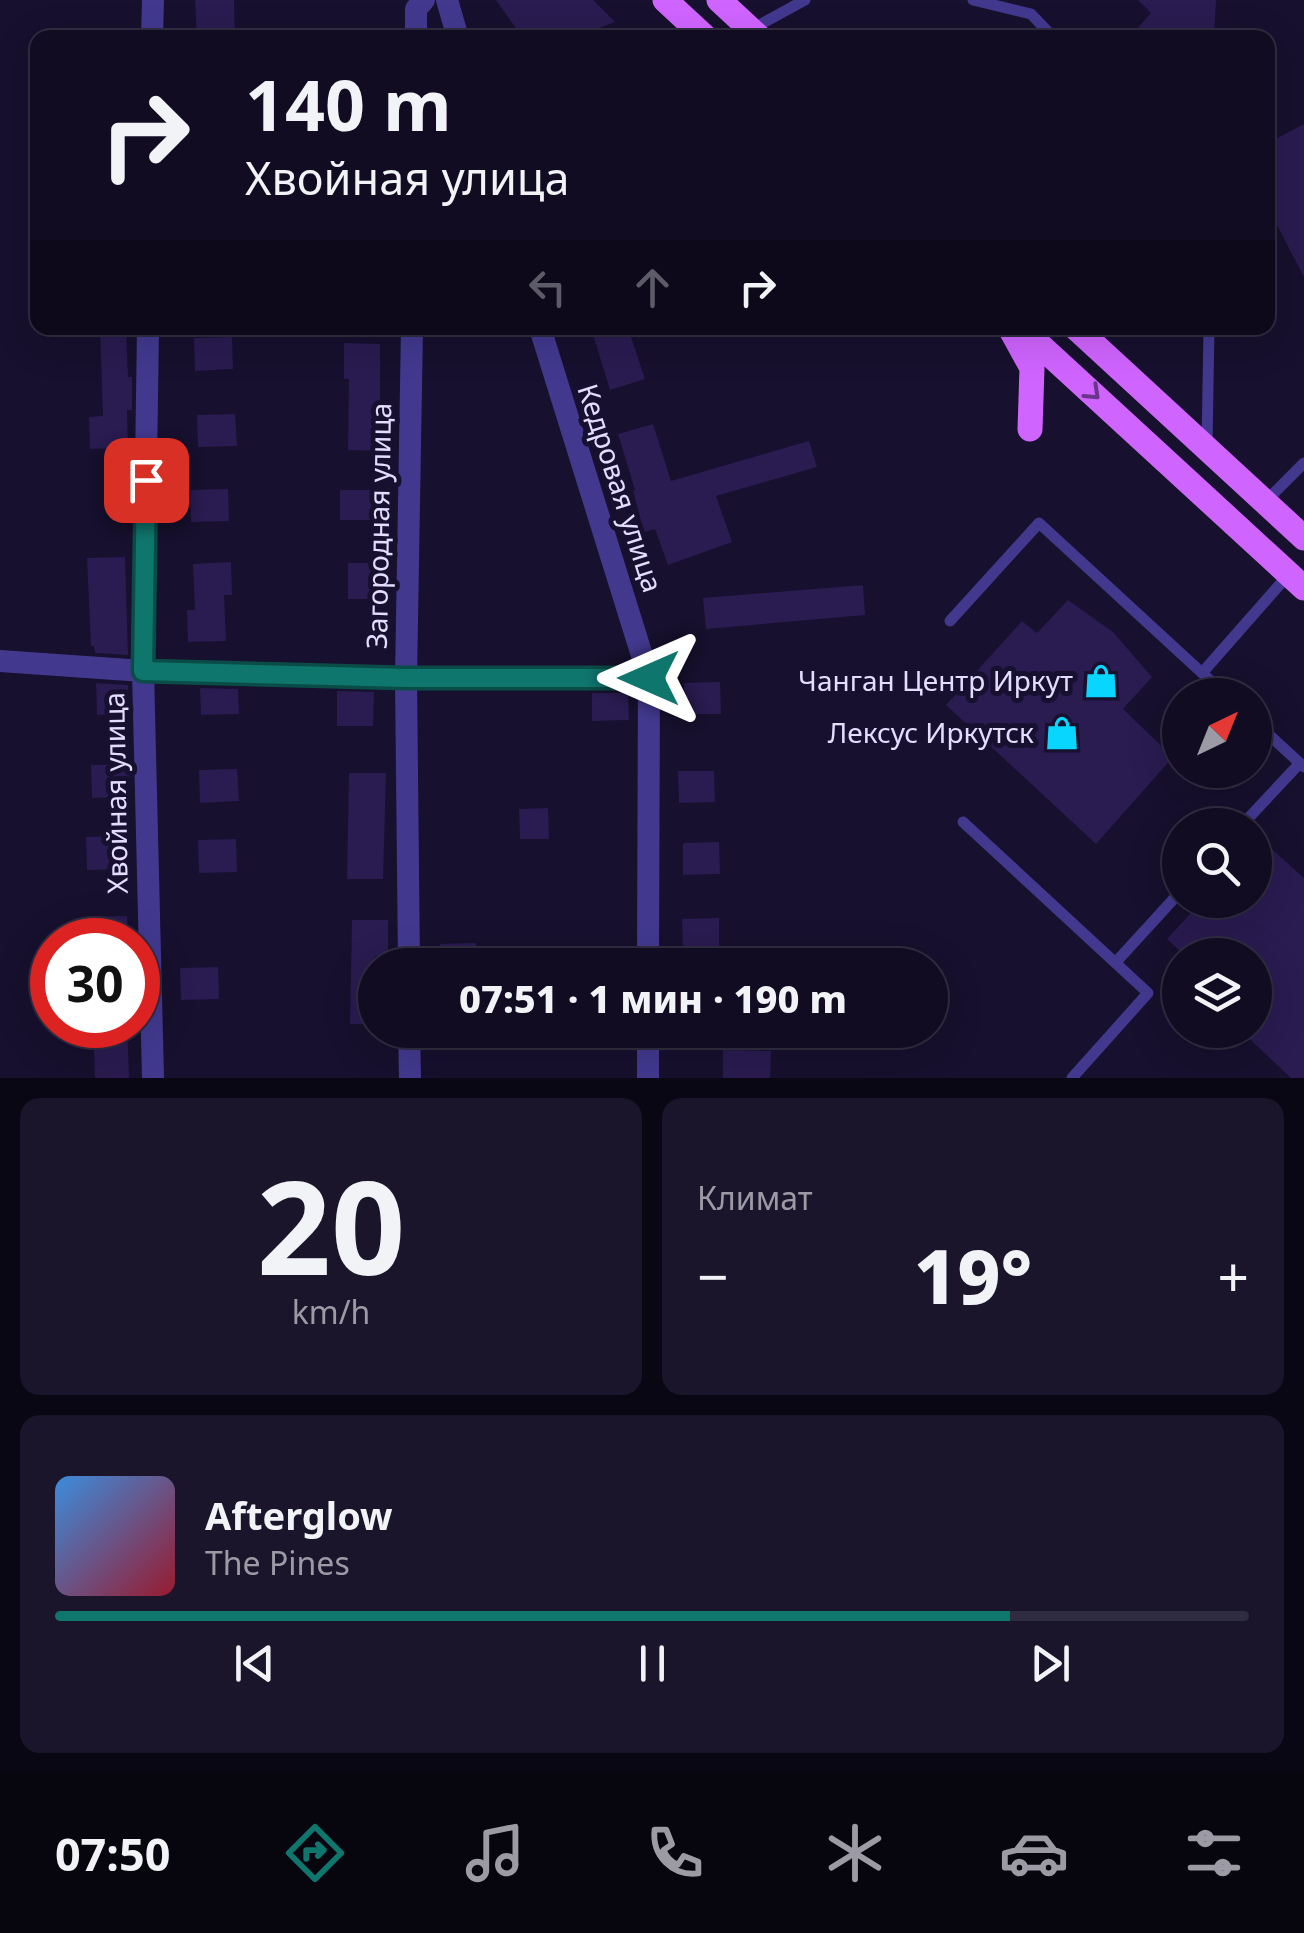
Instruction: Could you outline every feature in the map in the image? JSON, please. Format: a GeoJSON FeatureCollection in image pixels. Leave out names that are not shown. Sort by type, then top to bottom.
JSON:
{"type":"FeatureCollection","features":[{"type":"Feature","properties":{"kind":"main road"},"geometry":{"type":"LineString","coordinates":[[666,0],[698,30]]}},
{"type":"Feature","properties":{"kind":"main road"},"geometry":{"type":"LineString","coordinates":[[718,0],[751,30]]}},
{"type":"Feature","properties":{"kind":"main road"},"geometry":{"type":"LineString","coordinates":[[1014,335],[1032,368],[1030,429]]}},
{"type":"Feature","properties":{"kind":"main road"},"geometry":{"type":"LineString","coordinates":[[1029,335],[1297,581]]}},
{"type":"Feature","properties":{"kind":"main road"},"geometry":{"type":"LineString","coordinates":[[1084,335],[1304,538]]}},
{"type":"Feature","properties":{"kind":"street"},"geometry":{"type":"LineString","coordinates":[[152,30],[153,0]]}},
{"type":"Feature","properties":{"kind":"street"},"geometry":{"type":"LineString","coordinates":[[416,30],[416,9],[424,0]]}},
{"type":"Feature","properties":{"kind":"street"},"geometry":{"type":"LineString","coordinates":[[447,0],[456,30]]}},
{"type":"Feature","properties":{"kind":"street","name":"Хвойная улица"},"geometry":{"type":"LineString","coordinates":[[148,335],[143,671],[152,1078]]}},
{"type":"Feature","properties":{"kind":"street","name":"Загородная улица"},"geometry":{"type":"LineString","coordinates":[[409,948],[406,678],[412,335]]}},
{"type":"Feature","properties":{"kind":"street","name":"Кедровая улица"},"geometry":{"type":"LineString","coordinates":[[542,335],[649,678],[648,948]]}},
{"type":"Feature","properties":{"kind":"street"},"geometry":{"type":"LineString","coordinates":[[0,661],[143,671],[406,678],[649,678]]}},
{"type":"Feature","properties":{"kind":"street"},"geometry":{"type":"LineString","coordinates":[[409,1048],[410,1078]]}},
{"type":"Feature","properties":{"kind":"street"},"geometry":{"type":"LineString","coordinates":[[648,1048],[648,1078]]}},
{"type":"Feature","properties":{"kind":"lane"},"geometry":{"type":"LineString","coordinates":[[761,30],[805,0]]}},
{"type":"Feature","properties":{"kind":"lane"},"geometry":{"type":"LineString","coordinates":[[973,0],[1031,14],[1046,30]]}},
{"type":"Feature","properties":{"kind":"lane"},"geometry":{"type":"LineString","coordinates":[[1207,448],[1209,335]]}},
{"type":"Feature","properties":{"kind":"lane"},"geometry":{"type":"LineString","coordinates":[[1265,502],[1304,463]]}},
{"type":"Feature","properties":{"kind":"lane"},"geometry":{"type":"LineString","coordinates":[[950,621],[1039,523],[1208,678]]}},
{"type":"Feature","properties":{"kind":"lane"},"geometry":{"type":"LineString","coordinates":[[1202,672],[1297,581]]}},
{"type":"Feature","properties":{"kind":"lane"},"geometry":{"type":"LineString","coordinates":[[1259,808],[1302,765],[1272,738]]}},
{"type":"Feature","properties":{"kind":"lane"},"geometry":{"type":"LineString","coordinates":[[964,822],[1148,993],[1072,1078]]}},
{"type":"Feature","properties":{"kind":"lane"},"geometry":{"type":"LineString","coordinates":[[1116,962],[1162,912]]}},
{"type":"Feature","properties":{"kind":"building"},"geometry":{"type":"Polygon","coordinates":[[[195,0],[234,0],[235,30],[197,30],[195,0]]]}},
{"type":"Feature","properties":{"kind":"building"},"geometry":{"type":"Polygon","coordinates":[[[496,0],[593,0],[615,22],[594,30],[517,30],[496,0]]]}},
{"type":"Feature","properties":{"kind":"building"},"geometry":{"type":"Polygon","coordinates":[[[1138,0],[1216,0],[1214,30],[1136,30],[1151,13],[1138,0]]]}},
{"type":"Feature","properties":{"kind":"building"},"geometry":{"type":"Polygon","coordinates":[[[1304,124],[1304,277],[1275,221],[1275,139],[1304,124]]]}},
{"type":"Feature","properties":{"kind":"building"},"geometry":{"type":"Polygon","coordinates":[[[100,335],[126,335],[128,377],[132,377],[132,410],[127,410],[128,448],[90,449],[89,417],[103,416],[100,335]]]}},
{"type":"Feature","properties":{"kind":"building"},"geometry":{"type":"Polygon","coordinates":[[[593,335],[630,335],[645,379],[610,390],[593,335]]]}},
{"type":"Feature","properties":{"kind":"building"},"geometry":{"type":"Polygon","coordinates":[[[232,337],[233,369],[195,371],[194,338],[232,337]]]}},
{"type":"Feature","properties":{"kind":"building"},"geometry":{"type":"Polygon","coordinates":[[[344,343],[380,344],[384,451],[348,450],[349,379],[344,379],[344,343]]]}},
{"type":"Feature","properties":{"kind":"building"},"geometry":{"type":"Polygon","coordinates":[[[235,414],[237,446],[198,447],[197,415],[235,414]]]}},
{"type":"Feature","properties":{"kind":"building"},"geometry":{"type":"Polygon","coordinates":[[[653,424],[671,481],[809,441],[817,467],[716,496],[732,542],[668,565],[655,529],[644,532],[618,434],[653,424]]]}},
{"type":"Feature","properties":{"kind":"building"},"geometry":{"type":"Polygon","coordinates":[[[228,489],[229,521],[191,522],[190,490],[228,489]]]}},
{"type":"Feature","properties":{"kind":"building"},"geometry":{"type":"Polygon","coordinates":[[[340,490],[376,490],[376,520],[340,520],[340,490]]]}},
{"type":"Feature","properties":{"kind":"building"},"geometry":{"type":"Polygon","coordinates":[[[125,557],[128,655],[95,653],[91,646],[87,558],[125,557]]]}},
{"type":"Feature","properties":{"kind":"building"},"geometry":{"type":"Polygon","coordinates":[[[231,562],[232,595],[224,595],[226,641],[188,642],[187,610],[195,610],[193,564],[231,562]]]}},
{"type":"Feature","properties":{"kind":"building"},"geometry":{"type":"Polygon","coordinates":[[[348,563],[384,563],[384,599],[348,599],[348,563]]]}},
{"type":"Feature","properties":{"kind":"building"},"geometry":{"type":"Polygon","coordinates":[[[863,585],[865,615],[706,629],[703,598],[863,585]]]}},
{"type":"Feature","properties":{"kind":"building","name":"Лексус Иркутск"},"geometry":{"type":"Polygon","coordinates":[[[1068,600],[1113,632],[1152,677],[1123,709],[1162,746],[1162,769],[1096,844],[946,705],[1022,621],[1037,633],[1068,600]]]}},
{"type":"Feature","properties":{"kind":"building"},"geometry":{"type":"Polygon","coordinates":[[[720,682],[721,714],[684,714],[684,683],[720,682]]]}},
{"type":"Feature","properties":{"kind":"building"},"geometry":{"type":"Polygon","coordinates":[[[96,683],[128,685],[129,714],[97,715],[96,683]]]}},
{"type":"Feature","properties":{"kind":"building"},"geometry":{"type":"Polygon","coordinates":[[[200,688],[238,689],[239,714],[201,715],[200,688]]]}},
{"type":"Feature","properties":{"kind":"building"},"geometry":{"type":"Polygon","coordinates":[[[337,691],[374,692],[373,726],[337,726],[337,691]]]}},
{"type":"Feature","properties":{"kind":"building"},"geometry":{"type":"Polygon","coordinates":[[[592,693],[628,693],[629,720],[592,721],[592,693]]]}},
{"type":"Feature","properties":{"kind":"building"},"geometry":{"type":"Polygon","coordinates":[[[129,764],[130,797],[92,798],[91,765],[129,764]]]}},
{"type":"Feature","properties":{"kind":"building"},"geometry":{"type":"Polygon","coordinates":[[[237,769],[239,801],[200,803],[199,770],[237,769]]]}},
{"type":"Feature","properties":{"kind":"building"},"geometry":{"type":"Polygon","coordinates":[[[678,771],[714,771],[715,802],[679,803],[678,771]]]}},
{"type":"Feature","properties":{"kind":"building"},"geometry":{"type":"Polygon","coordinates":[[[349,773],[386,773],[383,879],[347,879],[349,773]]]}},
{"type":"Feature","properties":{"kind":"building"},"geometry":{"type":"Polygon","coordinates":[[[548,808],[549,839],[520,839],[519,809],[548,808]]]}},
{"type":"Feature","properties":{"kind":"building"},"geometry":{"type":"Polygon","coordinates":[[[124,836],[125,869],[87,870],[86,837],[124,836]]]}},
{"type":"Feature","properties":{"kind":"building"},"geometry":{"type":"Polygon","coordinates":[[[236,839],[237,872],[199,873],[198,840],[236,839]]]}},
{"type":"Feature","properties":{"kind":"building"},"geometry":{"type":"Polygon","coordinates":[[[719,842],[720,874],[683,875],[683,843],[719,842]]]}},
{"type":"Feature","properties":{"kind":"building"},"geometry":{"type":"Polygon","coordinates":[[[1272,849],[1304,878],[1304,1078],[1291,1078],[1259,1048],[1272,1048],[1272,938],[1168,938],[1186,918],[1272,918],[1272,849]]]}},
{"type":"Feature","properties":{"kind":"building"},"geometry":{"type":"Polygon","coordinates":[[[719,918],[719,948],[683,948],[682,919],[719,918]]]}},
{"type":"Feature","properties":{"kind":"building"},"geometry":{"type":"Polygon","coordinates":[[[352,920],[388,920],[388,948],[358,948],[358,1024],[350,1024],[352,920]]]}},
{"type":"Feature","properties":{"kind":"building"},"geometry":{"type":"Polygon","coordinates":[[[476,943],[476,948],[440,948],[440,944],[476,943]]]}},
{"type":"Feature","properties":{"kind":"building"},"geometry":{"type":"Polygon","coordinates":[[[218,967],[219,999],[181,1000],[180,968],[218,967]]]}},
{"type":"Feature","properties":{"kind":"building"},"geometry":{"type":"Polygon","coordinates":[[[94,1048],[128,1048],[129,1078],[95,1078],[94,1048]]]}},
{"type":"Feature","properties":{"kind":"building"},"geometry":{"type":"Polygon","coordinates":[[[723,1050],[771,1051],[770,1078],[723,1078],[723,1050]]]}},
{"type":"Feature","properties":{"kind":"place","name":"Чанган Центр Иркут"},"geometry":{"type":"Point","coordinates":[1101,681]}},
{"type":"Feature","properties":{"kind":"place","name":"Лексус Иркутск"},"geometry":{"type":"Point","coordinates":[1062,733]}},
{"type":"Feature","properties":{"kind":"route"},"geometry":{"type":"LineString","coordinates":[[146,480],[143,671],[406,678],[649,678]]}}]}
